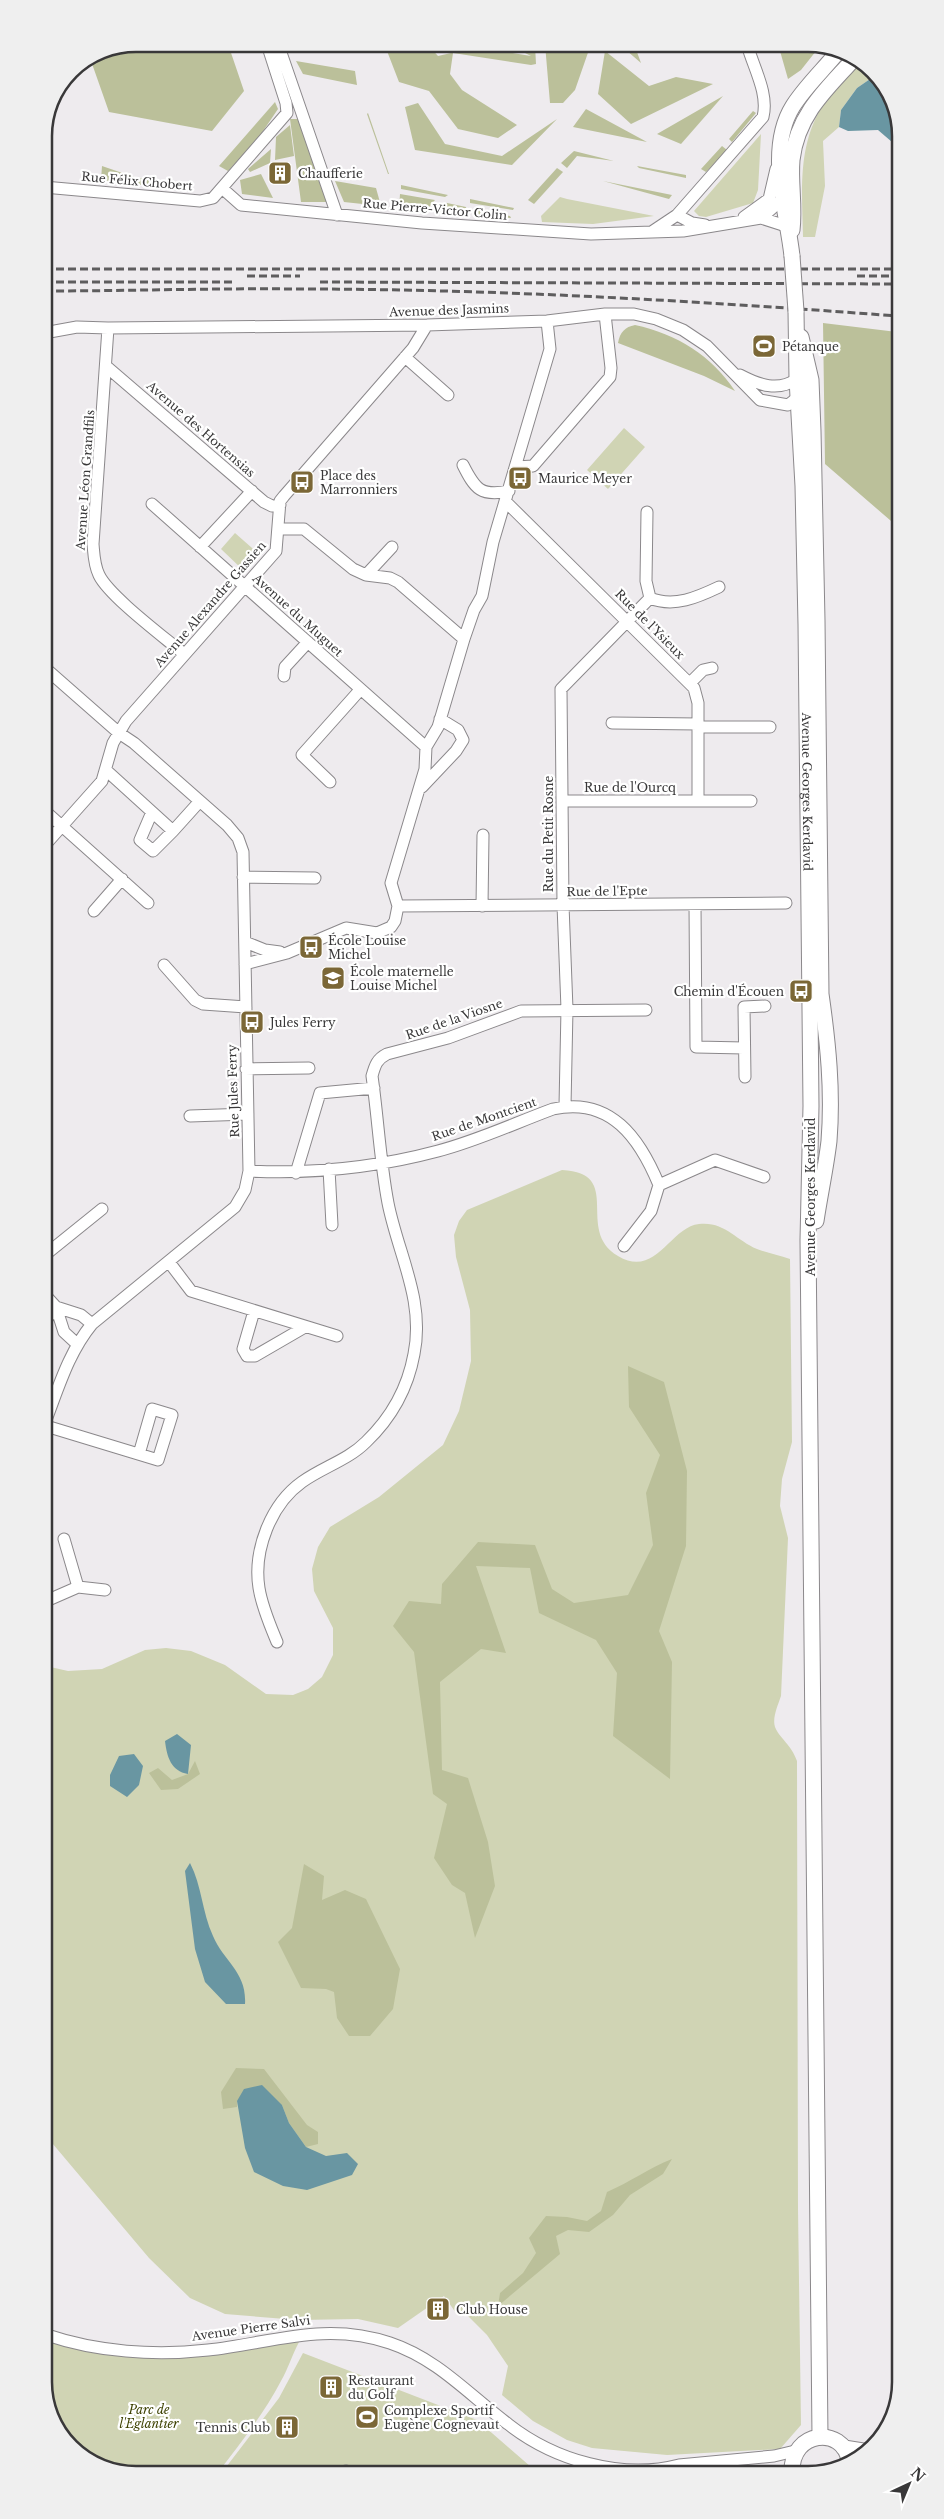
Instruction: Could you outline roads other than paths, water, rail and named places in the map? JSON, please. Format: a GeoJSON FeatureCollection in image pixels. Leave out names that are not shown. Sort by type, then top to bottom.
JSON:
{"type":"FeatureCollection","features":[{"type":"Feature","properties":{"kind":"main road"},"geometry":{"type":"LineString","coordinates":[[798,381],[796,314],[791,251],[780,183],[783,131],[796,101],[834,57]]}},
{"type":"Feature","properties":{"kind":"main road"},"geometry":{"type":"LineString","coordinates":[[791,251],[794,213],[792,160],[803,120],[816,98],[849,64]]}},
{"type":"Feature","properties":{"kind":"main road","name":"Avenue Georges Kerdavid"},"geometry":{"type":"LineString","coordinates":[[798,381],[806,605],[811,1106],[808,1230],[810,1287]]}},
{"type":"Feature","properties":{"kind":"main road","name":"Avenue Georges Kerdavid"},"geometry":{"type":"LineString","coordinates":[[798,381],[813,431],[821,994],[830,1052],[831,1094],[829,1142],[816,1220],[810,1287]]}},
{"type":"Feature","properties":{"kind":"main road"},"geometry":{"type":"LineString","coordinates":[[810,1287],[820,2437]]}},
{"type":"Feature","properties":{"kind":"main road"},"geometry":{"type":"LineString","coordinates":[[792,2466],[795,2451],[806,2441],[820,2437],[837,2442],[846,2454]]}},
{"type":"Feature","properties":{"kind":"street"},"geometry":{"type":"LineString","coordinates":[[270,52],[286,104],[287,114]]}},
{"type":"Feature","properties":{"kind":"street"},"geometry":{"type":"LineString","coordinates":[[281,52],[337,215]]}},
{"type":"Feature","properties":{"kind":"street"},"geometry":{"type":"LineString","coordinates":[[679,231],[677,215],[763,117],[765,107],[750,53]]}},
{"type":"Feature","properties":{"kind":"street"},"geometry":{"type":"LineString","coordinates":[[756,53],[760,67],[758,77]]}},
{"type":"Feature","properties":{"kind":"street"},"geometry":{"type":"LineString","coordinates":[[223,189],[287,114],[301,109]]}},
{"type":"Feature","properties":{"kind":"street","name":"Rue Pierre-Victor Colin"},"geometry":{"type":"LineString","coordinates":[[739,220],[756,211],[769,199],[783,131]]}},
{"type":"Feature","properties":{"kind":"street"},"geometry":{"type":"LineString","coordinates":[[761,218],[782,201],[793,184]]}},
{"type":"Feature","properties":{"kind":"street","name":"Rue Félix Chobert"},"geometry":{"type":"LineString","coordinates":[[53,188],[200,201],[213,198],[223,189]]}},
{"type":"Feature","properties":{"kind":"street","name":"Rue Pierre-Victor Colin"},"geometry":{"type":"LineString","coordinates":[[223,189],[241,205],[337,215],[551,232],[590,234],[679,231],[761,218],[786,226]]}},
{"type":"Feature","properties":{"kind":"street","name":"Rue Pierre-Victor Colin"},"geometry":{"type":"LineString","coordinates":[[652,231],[677,215],[692,223],[714,226]]}},
{"type":"Feature","properties":{"kind":"street"},"geometry":{"type":"LineString","coordinates":[[516,467],[533,466],[610,377],[612,368],[606,314]]}},
{"type":"Feature","properties":{"kind":"street","name":"Avenue des Jasmins"},"geometry":{"type":"LineString","coordinates":[[53,331],[76,327],[427,325],[548,321],[606,314],[634,314],[656,319],[683,330],[708,346],[760,400],[788,405],[798,398]]}},
{"type":"Feature","properties":{"kind":"street"},"geometry":{"type":"LineString","coordinates":[[245,964],[287,953],[346,928],[377,932],[385,930],[395,921],[398,906],[391,883],[420,790],[427,761],[426,747],[440,720],[464,639],[474,610],[482,596],[486,567],[550,349],[548,321]]}},
{"type":"Feature","properties":{"kind":"street","name":"Avenue Alexandre Gassien"},"geometry":{"type":"LineString","coordinates":[[53,835],[102,781],[113,743],[126,721],[276,551],[280,506],[289,490],[405,357],[427,325]]}},
{"type":"Feature","properties":{"kind":"street","name":"Avenue Léon Grandfils"},"geometry":{"type":"LineString","coordinates":[[108,328],[107,367],[93,544],[94,562],[99,576],[112,592],[184,654]]}},
{"type":"Feature","properties":{"kind":"street"},"geometry":{"type":"LineString","coordinates":[[405,357],[448,395]]}},
{"type":"Feature","properties":{"kind":"street","name":"Avenue des Hortensias"},"geometry":{"type":"LineString","coordinates":[[107,367],[264,502],[272,506],[280,506]]}},
{"type":"Feature","properties":{"kind":"street"},"geometry":{"type":"LineString","coordinates":[[735,372],[767,386],[798,381]]}},
{"type":"Feature","properties":{"kind":"street"},"geometry":{"type":"LineString","coordinates":[[798,398],[806,408],[813,431]]}},
{"type":"Feature","properties":{"kind":"street"},"geometry":{"type":"LineString","coordinates":[[463,465],[472,483],[478,489],[507,496]]}},
{"type":"Feature","properties":{"kind":"street"},"geometry":{"type":"LineString","coordinates":[[200,547],[252,491]]}},
{"type":"Feature","properties":{"kind":"street","name":"Rue de l'Ysieux"},"geometry":{"type":"LineString","coordinates":[[507,496],[694,688],[698,703],[698,800]]}},
{"type":"Feature","properties":{"kind":"street","name":"Avenue du Muguet"},"geometry":{"type":"LineString","coordinates":[[152,504],[426,747]]}},
{"type":"Feature","properties":{"kind":"street"},"geometry":{"type":"LineString","coordinates":[[647,512],[646,582],[650,598],[659,602],[677,602],[691,599],[719,587]]}},
{"type":"Feature","properties":{"kind":"street"},"geometry":{"type":"LineString","coordinates":[[279,529],[299,528],[310,532],[354,569],[366,576],[390,578],[398,582],[464,639]]}},
{"type":"Feature","properties":{"kind":"street"},"geometry":{"type":"LineString","coordinates":[[366,576],[392,546]]}},
{"type":"Feature","properties":{"kind":"street","name":"Rue du Petit Rosne"},"geometry":{"type":"LineString","coordinates":[[565,1106],[567,1009],[563,905],[562,689],[650,598]]}},
{"type":"Feature","properties":{"kind":"street"},"geometry":{"type":"LineString","coordinates":[[284,676],[285,667],[308,642]]}},
{"type":"Feature","properties":{"kind":"street"},"geometry":{"type":"LineString","coordinates":[[690,683],[704,670],[712,668]]}},
{"type":"Feature","properties":{"kind":"street","name":"Rue Jules Ferry"},"geometry":{"type":"LineString","coordinates":[[52,1404],[77,1344],[92,1324],[235,1207],[245,1190],[249,1171],[243,852],[238,838],[200,801],[53,675]]}},
{"type":"Feature","properties":{"kind":"street"},"geometry":{"type":"LineString","coordinates":[[330,782],[302,754],[360,690]]}},
{"type":"Feature","properties":{"kind":"street"},"geometry":{"type":"LineString","coordinates":[[420,790],[456,751],[463,740],[458,730],[440,720]]}},
{"type":"Feature","properties":{"kind":"street"},"geometry":{"type":"LineString","coordinates":[[612,723],[770,726]]}},
{"type":"Feature","properties":{"kind":"street"},"geometry":{"type":"LineString","coordinates":[[106,771],[173,831]]}},
{"type":"Feature","properties":{"kind":"street"},"geometry":{"type":"LineString","coordinates":[[152,812],[140,840],[153,851],[200,801]]}},
{"type":"Feature","properties":{"kind":"street","name":"Rue de l'Ourcq"},"geometry":{"type":"LineString","coordinates":[[562,801],[751,801]]}},
{"type":"Feature","properties":{"kind":"street"},"geometry":{"type":"LineString","coordinates":[[53,819],[148,902]]}},
{"type":"Feature","properties":{"kind":"street"},"geometry":{"type":"LineString","coordinates":[[482,906],[483,834]]}},
{"type":"Feature","properties":{"kind":"street"},"geometry":{"type":"LineString","coordinates":[[243,877],[316,878]]}},
{"type":"Feature","properties":{"kind":"street"},"geometry":{"type":"LineString","coordinates":[[94,911],[122,880]]}},
{"type":"Feature","properties":{"kind":"street"},"geometry":{"type":"LineString","coordinates":[[695,904],[696,1047],[744,1048]]}},
{"type":"Feature","properties":{"kind":"street","name":"Rue de l'Epte"},"geometry":{"type":"LineString","coordinates":[[398,906],[786,904]]}},
{"type":"Feature","properties":{"kind":"street"},"geometry":{"type":"LineString","coordinates":[[245,942],[265,950],[287,953]]}},
{"type":"Feature","properties":{"kind":"street"},"geometry":{"type":"LineString","coordinates":[[164,965],[196,1000],[203,1004],[246,1007]]}},
{"type":"Feature","properties":{"kind":"street"},"geometry":{"type":"LineString","coordinates":[[746,1077],[744,1006],[765,1006]]}},
{"type":"Feature","properties":{"kind":"street","name":"Rue de la Viosne"},"geometry":{"type":"LineString","coordinates":[[277,1642],[259,1587],[258,1566],[268,1526],[287,1494],[303,1481],[352,1454],[381,1426],[403,1391],[414,1355],[417,1337],[415,1302],[412,1284],[397,1238],[381,1162],[372,1076],[375,1064],[387,1054],[448,1038],[521,1011],[567,1009],[646,1010]]}},
{"type":"Feature","properties":{"kind":"street"},"geometry":{"type":"LineString","coordinates":[[246,1069],[310,1068]]}},
{"type":"Feature","properties":{"kind":"street"},"geometry":{"type":"LineString","coordinates":[[296,1173],[320,1093],[374,1088]]}},
{"type":"Feature","properties":{"kind":"street","name":"Rue de Montcient"},"geometry":{"type":"LineString","coordinates":[[249,1171],[296,1173],[381,1162],[438,1151],[565,1106],[593,1110],[622,1124],[640,1146],[660,1185]]}},
{"type":"Feature","properties":{"kind":"street"},"geometry":{"type":"LineString","coordinates":[[190,1116],[248,1114]]}},
{"type":"Feature","properties":{"kind":"street"},"geometry":{"type":"LineString","coordinates":[[624,1246],[651,1211],[660,1185],[715,1160],[764,1177]]}},
{"type":"Feature","properties":{"kind":"street"},"geometry":{"type":"LineString","coordinates":[[329,1169],[332,1225]]}},
{"type":"Feature","properties":{"kind":"street"},"geometry":{"type":"LineString","coordinates":[[53,1250],[102,1209]]}},
{"type":"Feature","properties":{"kind":"street"},"geometry":{"type":"LineString","coordinates":[[169,1262],[191,1291],[337,1336]]}},
{"type":"Feature","properties":{"kind":"street"},"geometry":{"type":"LineString","coordinates":[[52,1303],[56,1307],[64,1332],[77,1344]]}},
{"type":"Feature","properties":{"kind":"street"},"geometry":{"type":"LineString","coordinates":[[56,1307],[81,1315],[92,1324]]}},
{"type":"Feature","properties":{"kind":"street"},"geometry":{"type":"LineString","coordinates":[[52,1312],[56,1307]]}},
{"type":"Feature","properties":{"kind":"street"},"geometry":{"type":"LineString","coordinates":[[254,1311],[243,1349],[247,1356],[255,1356],[305,1327]]}},
{"type":"Feature","properties":{"kind":"street"},"geometry":{"type":"LineString","coordinates":[[52,1428],[139,1454]]}},
{"type":"Feature","properties":{"kind":"street"},"geometry":{"type":"LineString","coordinates":[[64,1539],[78,1588]]}},
{"type":"Feature","properties":{"kind":"street"},"geometry":{"type":"LineString","coordinates":[[52,1598],[78,1588],[104,1590]]}},
{"type":"Feature","properties":{"kind":"street","name":"Avenue Pierre Salvi"},"geometry":{"type":"LineString","coordinates":[[52,2336],[88,2346],[138,2352],[174,2352],[208,2350],[310,2333],[354,2334],[390,2343],[420,2356],[451,2376],[520,2433],[562,2456],[604,2466]]}},
{"type":"Feature","properties":{"kind":"street","name":"Avenue Pierre Salvi"},"geometry":{"type":"LineString","coordinates":[[674,2466],[774,2456],[795,2451]]}},
{"type":"Feature","properties":{"kind":"water"},"geometry":{"type":"Polygon","coordinates":[[[869,80],[883,99],[889,115],[892,142],[878,130],[848,131],[839,127],[841,110],[857,88],[869,80]]]}},
{"type":"Feature","properties":{"kind":"water"},"geometry":{"type":"Polygon","coordinates":[[[177,1734],[191,1745],[188,1774],[174,1766],[167,1752],[165,1741],[177,1734]]]}},
{"type":"Feature","properties":{"kind":"water"},"geometry":{"type":"Polygon","coordinates":[[[134,1754],[143,1766],[139,1785],[127,1797],[110,1786],[110,1775],[119,1756],[134,1754]]]}},
{"type":"Feature","properties":{"kind":"water"},"geometry":{"type":"Polygon","coordinates":[[[190,1863],[197,1881],[209,1927],[218,1945],[239,1975],[245,1993],[245,2004],[226,2004],[205,1982],[195,1949],[185,1871],[190,1863]]]}},
{"type":"Feature","properties":{"kind":"water"},"geometry":{"type":"Polygon","coordinates":[[[262,2085],[282,2105],[289,2123],[306,2147],[326,2156],[347,2153],[358,2164],[352,2175],[307,2190],[283,2186],[254,2172],[245,2148],[237,2101],[244,2089],[262,2085]]]}},
{"type":"Feature","properties":{"kind":"railway"},"geometry":{"type":"LineString","coordinates":[[53,269],[892,269]]}},
{"type":"Feature","properties":{"kind":"railway"},"geometry":{"type":"LineString","coordinates":[[247,276],[300,276]]}},
{"type":"Feature","properties":{"kind":"railway"},"geometry":{"type":"LineString","coordinates":[[857,276],[892,276]]}},
{"type":"Feature","properties":{"kind":"railway"},"geometry":{"type":"LineString","coordinates":[[53,282],[232,282]]}},
{"type":"Feature","properties":{"kind":"railway"},"geometry":{"type":"LineString","coordinates":[[320,282],[892,284]]}},
{"type":"Feature","properties":{"kind":"railway"},"geometry":{"type":"LineString","coordinates":[[53,291],[265,289],[448,291],[748,305],[892,316]]}},
{"type":"Feature","properties":{"kind":"place","name":"Chaufferie"},"geometry":{"type":"Point","coordinates":[280,173]}},
{"type":"Feature","properties":{"kind":"place","name":"Pétanque"},"geometry":{"type":"Point","coordinates":[764,346]}},
{"type":"Feature","properties":{"kind":"place","name":"Maurice Meyer"},"geometry":{"type":"Point","coordinates":[520,478]}},
{"type":"Feature","properties":{"kind":"place","name":"Place des Marronniers"},"geometry":{"type":"Point","coordinates":[302,482]}},
{"type":"Feature","properties":{"kind":"place","name":"École Louise Michel"},"geometry":{"type":"Point","coordinates":[311,947]}},
{"type":"Feature","properties":{"kind":"place","name":"École maternelle Louise Michel"},"geometry":{"type":"Point","coordinates":[333,978]}},
{"type":"Feature","properties":{"kind":"place","name":"Chemin d'Écouen"},"geometry":{"type":"Point","coordinates":[801,991]}},
{"type":"Feature","properties":{"kind":"place","name":"Jules Ferry"},"geometry":{"type":"Point","coordinates":[252,1022]}},
{"type":"Feature","properties":{"kind":"place","name":"Club House"},"geometry":{"type":"Point","coordinates":[438,2309]}},
{"type":"Feature","properties":{"kind":"place","name":"Restaurant du Golf"},"geometry":{"type":"Point","coordinates":[331,2387]}},
{"type":"Feature","properties":{"kind":"place","name":"Complexe Sportif Eugène Cognevaut"},"geometry":{"type":"Point","coordinates":[367,2417]}},
{"type":"Feature","properties":{"kind":"place","name":"Tennis Club"},"geometry":{"type":"Point","coordinates":[287,2427]}},
{"type":"Feature","properties":{"kind":"park label","name":"Parc de l'Eglantier"},"geometry":{"type":"Point","coordinates":[149,2416]}}]}
